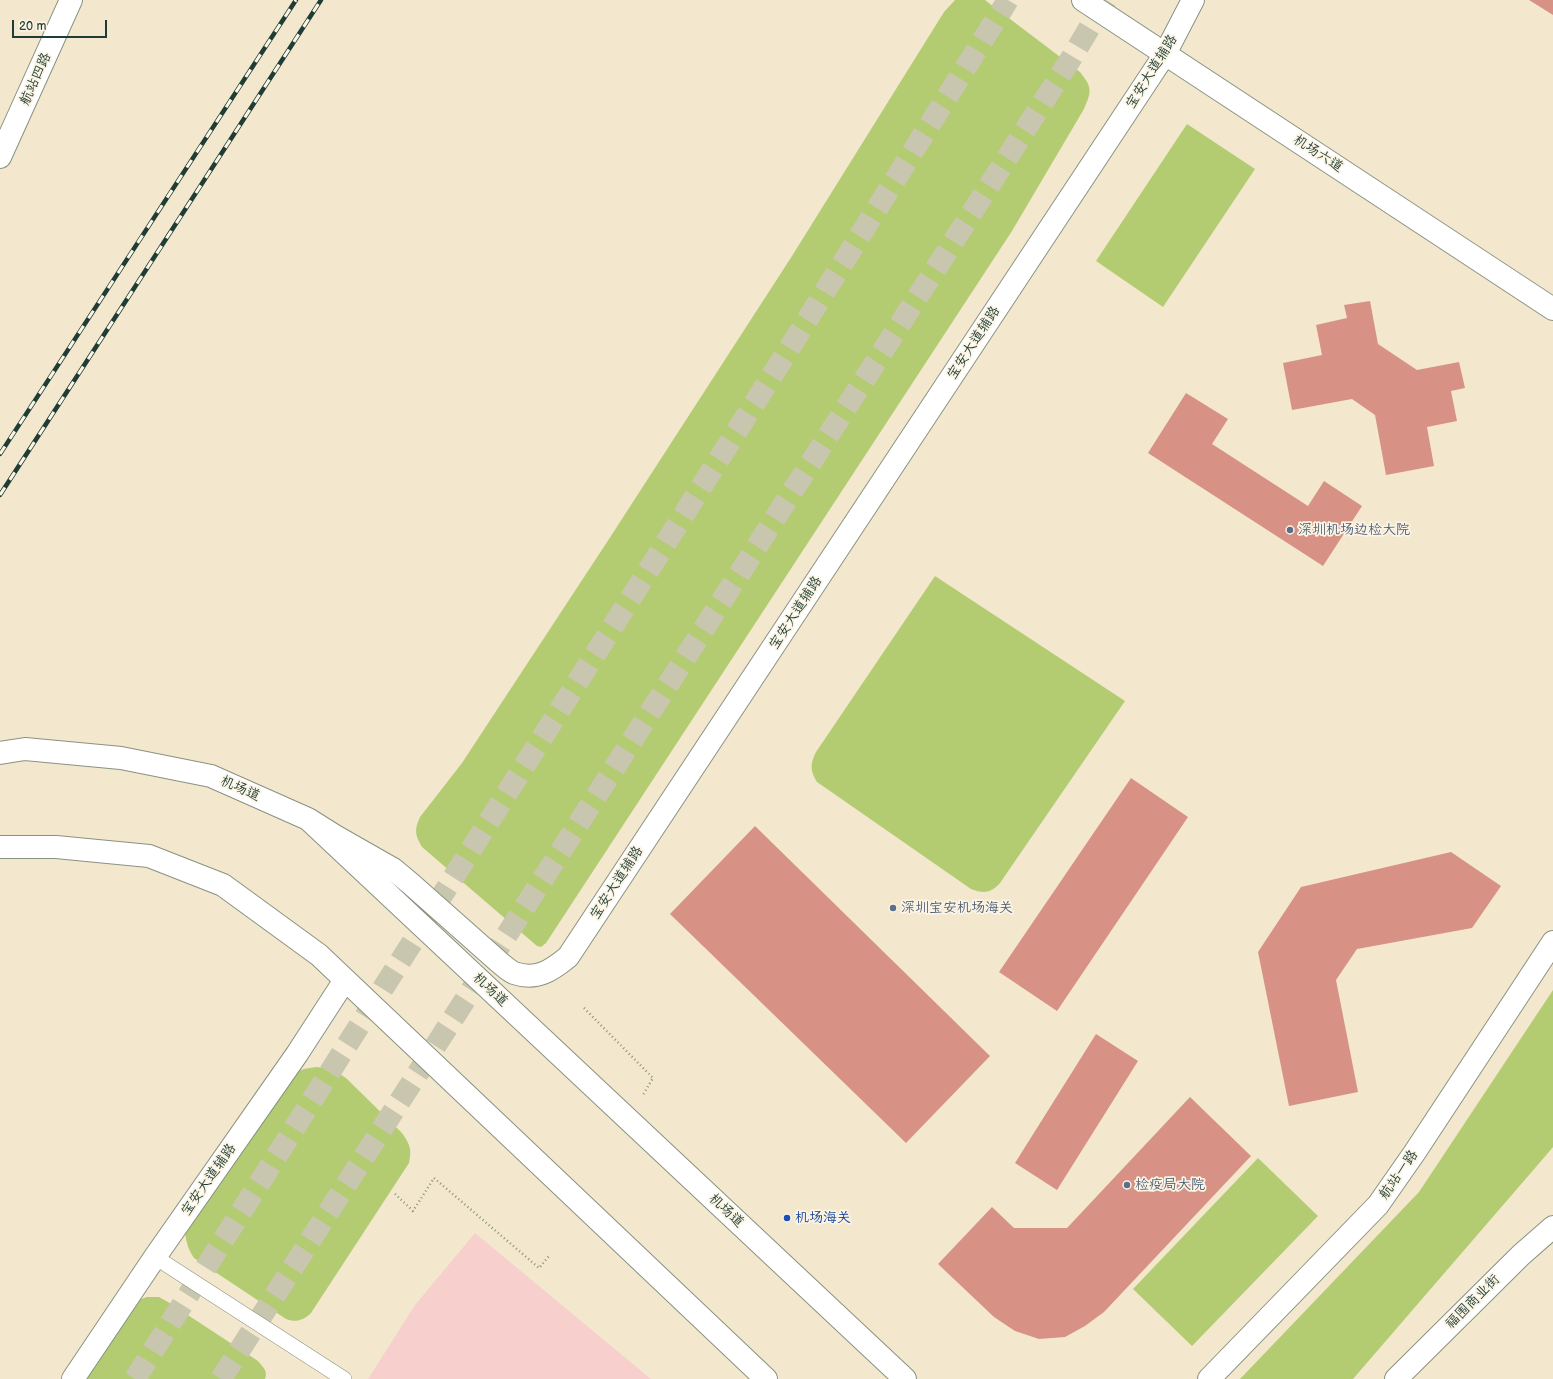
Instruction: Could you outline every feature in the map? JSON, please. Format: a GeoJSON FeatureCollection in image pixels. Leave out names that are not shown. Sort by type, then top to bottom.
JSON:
{"type":"FeatureCollection","features":[{"type":"Feature","properties":{"kind":"main road","name":"航站四路"},"geometry":{"type":"LineString","coordinates":[[0,157],[71,0]]}},
{"type":"Feature","properties":{"kind":"main road","name":"机场六道"},"geometry":{"type":"LineString","coordinates":[[1083,0],[1553,309]]}},
{"type":"Feature","properties":{"kind":"main road","name":"宝安大道辅路"},"geometry":{"type":"LineString","coordinates":[[308,819],[392,869],[499,962],[514,973],[527,975],[543,974],[557,967],[568,956],[1165,54],[1193,0]]}},
{"type":"Feature","properties":{"kind":"main road"},"geometry":{"type":"LineString","coordinates":[[0,736],[25,749]]}},
{"type":"Feature","properties":{"kind":"main road","name":"机场道"},"geometry":{"type":"LineString","coordinates":[[0,753],[25,749],[121,758],[211,776],[308,819],[905,1379]]}},
{"type":"Feature","properties":{"kind":"main road"},"geometry":{"type":"LineString","coordinates":[[0,847],[56,847],[149,856],[223,884],[319,955],[766,1379]]}},
{"type":"Feature","properties":{"kind":"main road","name":"航站一路"},"geometry":{"type":"LineString","coordinates":[[1208,1379],[1378,1205],[1415,1152],[1553,942]]}},
{"type":"Feature","properties":{"kind":"main road","name":"宝安大道辅路"},"geometry":{"type":"LineString","coordinates":[[73,1379],[155,1257],[292,1061],[344,980]]}},
{"type":"Feature","properties":{"kind":"main road","name":"福围商业街"},"geometry":{"type":"LineString","coordinates":[[1396,1379],[1521,1255],[1553,1227]]}},
{"type":"Feature","properties":{"kind":"lane"},"geometry":{"type":"LineString","coordinates":[[155,1257],[344,1379]]}},
{"type":"Feature","properties":{"kind":"path"},"geometry":{"type":"LineString","coordinates":[[584,1008],[653,1078],[643,1094]]}},
{"type":"Feature","properties":{"kind":"path"},"geometry":{"type":"LineString","coordinates":[[395,1194],[413,1211],[434,1178],[539,1268],[549,1256]]}},
{"type":"Feature","properties":{"kind":"shaded area"},"geometry":{"type":"Polygon","coordinates":[[[475,1233],[651,1379],[368,1379],[415,1305],[475,1233]]]}},
{"type":"Feature","properties":{"kind":"green space"},"geometry":{"type":"Polygon","coordinates":[[[955,0],[985,0],[1080,72],[1090,89],[1084,109],[1012,231],[546,943],[541,947],[537,946],[422,847],[416,832],[420,817],[462,763],[609,539],[792,256],[944,12],[955,0]]]}},
{"type":"Feature","properties":{"kind":"green space"},"geometry":{"type":"Polygon","coordinates":[[[1187,124],[1255,169],[1163,307],[1096,261],[1187,124]]]}},
{"type":"Feature","properties":{"kind":"green space"},"geometry":{"type":"Polygon","coordinates":[[[935,576],[1125,701],[1000,883],[994,889],[987,892],[980,892],[971,889],[817,782],[812,771],[812,764],[816,752],[935,576]]]}},
{"type":"Feature","properties":{"kind":"green space"},"geometry":{"type":"Polygon","coordinates":[[[1553,990],[1553,1147],[1353,1379],[1240,1379],[1419,1192],[1553,990]]]}},
{"type":"Feature","properties":{"kind":"green space"},"geometry":{"type":"Polygon","coordinates":[[[316,1067],[333,1070],[347,1079],[402,1133],[409,1144],[410,1154],[409,1163],[311,1313],[303,1319],[293,1321],[286,1319],[194,1258],[190,1252],[185,1231],[293,1073],[316,1067]]]}},
{"type":"Feature","properties":{"kind":"green space"},"geometry":{"type":"Polygon","coordinates":[[[1258,1158],[1318,1216],[1192,1346],[1133,1289],[1258,1158]]]}},
{"type":"Feature","properties":{"kind":"green space"},"geometry":{"type":"Polygon","coordinates":[[[147,1297],[159,1297],[168,1302],[258,1361],[265,1371],[265,1379],[81,1379],[136,1301],[147,1297]]]}},
{"type":"Feature","properties":{"kind":"building"},"geometry":{"type":"Polygon","coordinates":[[[1529,0],[1553,0],[1553,15],[1529,0]]]}},
{"type":"Feature","properties":{"kind":"building"},"geometry":{"type":"Polygon","coordinates":[[[1370,301],[1378,344],[1417,370],[1459,362],[1465,388],[1451,391],[1457,421],[1427,427],[1434,466],[1386,475],[1375,415],[1352,399],[1292,410],[1283,363],[1322,355],[1316,325],[1347,318],[1344,305],[1370,301]]]}},
{"type":"Feature","properties":{"kind":"building"},"geometry":{"type":"Polygon","coordinates":[[[1186,393],[1228,419],[1212,444],[1308,506],[1324,481],[1362,506],[1323,566],[1148,453],[1186,393]]]}},
{"type":"Feature","properties":{"kind":"building"},"geometry":{"type":"Polygon","coordinates":[[[1131,778],[1188,817],[1057,1011],[999,972],[1131,778]]]}},
{"type":"Feature","properties":{"kind":"building"},"geometry":{"type":"Polygon","coordinates":[[[755,826],[990,1056],[906,1143],[670,914],[755,826]]]}},
{"type":"Feature","properties":{"kind":"building"},"geometry":{"type":"Polygon","coordinates":[[[1451,852],[1501,886],[1472,928],[1357,949],[1336,980],[1358,1092],[1289,1106],[1258,952],[1301,887],[1451,852]]]}},
{"type":"Feature","properties":{"kind":"building"},"geometry":{"type":"Polygon","coordinates":[[[1096,1034],[1138,1061],[1057,1190],[1015,1163],[1096,1034]]]}},
{"type":"Feature","properties":{"kind":"building"},"geometry":{"type":"Polygon","coordinates":[[[1190,1097],[1251,1156],[1104,1312],[1085,1326],[1065,1337],[1039,1339],[1015,1331],[994,1317],[938,1264],[992,1207],[1014,1228],[1067,1228],[1190,1097]]]}},
{"type":"Feature","properties":{"kind":"tunnel"},"geometry":{"type":"LineString","coordinates":[[135,1379],[780,363],[1008,0]]}},
{"type":"Feature","properties":{"kind":"tunnel"},"geometry":{"type":"LineString","coordinates":[[221,1379],[1072,57],[1106,0]]}},
{"type":"Feature","properties":{"kind":"railway"},"geometry":{"type":"LineString","coordinates":[[0,454],[296,0]]}},
{"type":"Feature","properties":{"kind":"railway"},"geometry":{"type":"LineString","coordinates":[[0,495],[321,0]]}},
{"type":"Feature","properties":{"kind":"place","name":"深圳机场边检大院"},"geometry":{"type":"Point","coordinates":[1290,530]}},
{"type":"Feature","properties":{"kind":"place","name":"深圳宝安机场海关"},"geometry":{"type":"Point","coordinates":[893,908]}},
{"type":"Feature","properties":{"kind":"place","name":"检疫局大院"},"geometry":{"type":"Point","coordinates":[1127,1185]}},
{"type":"Feature","properties":{"kind":"place","name":"机场海关"},"geometry":{"type":"Point","coordinates":[787,1218]}}]}
